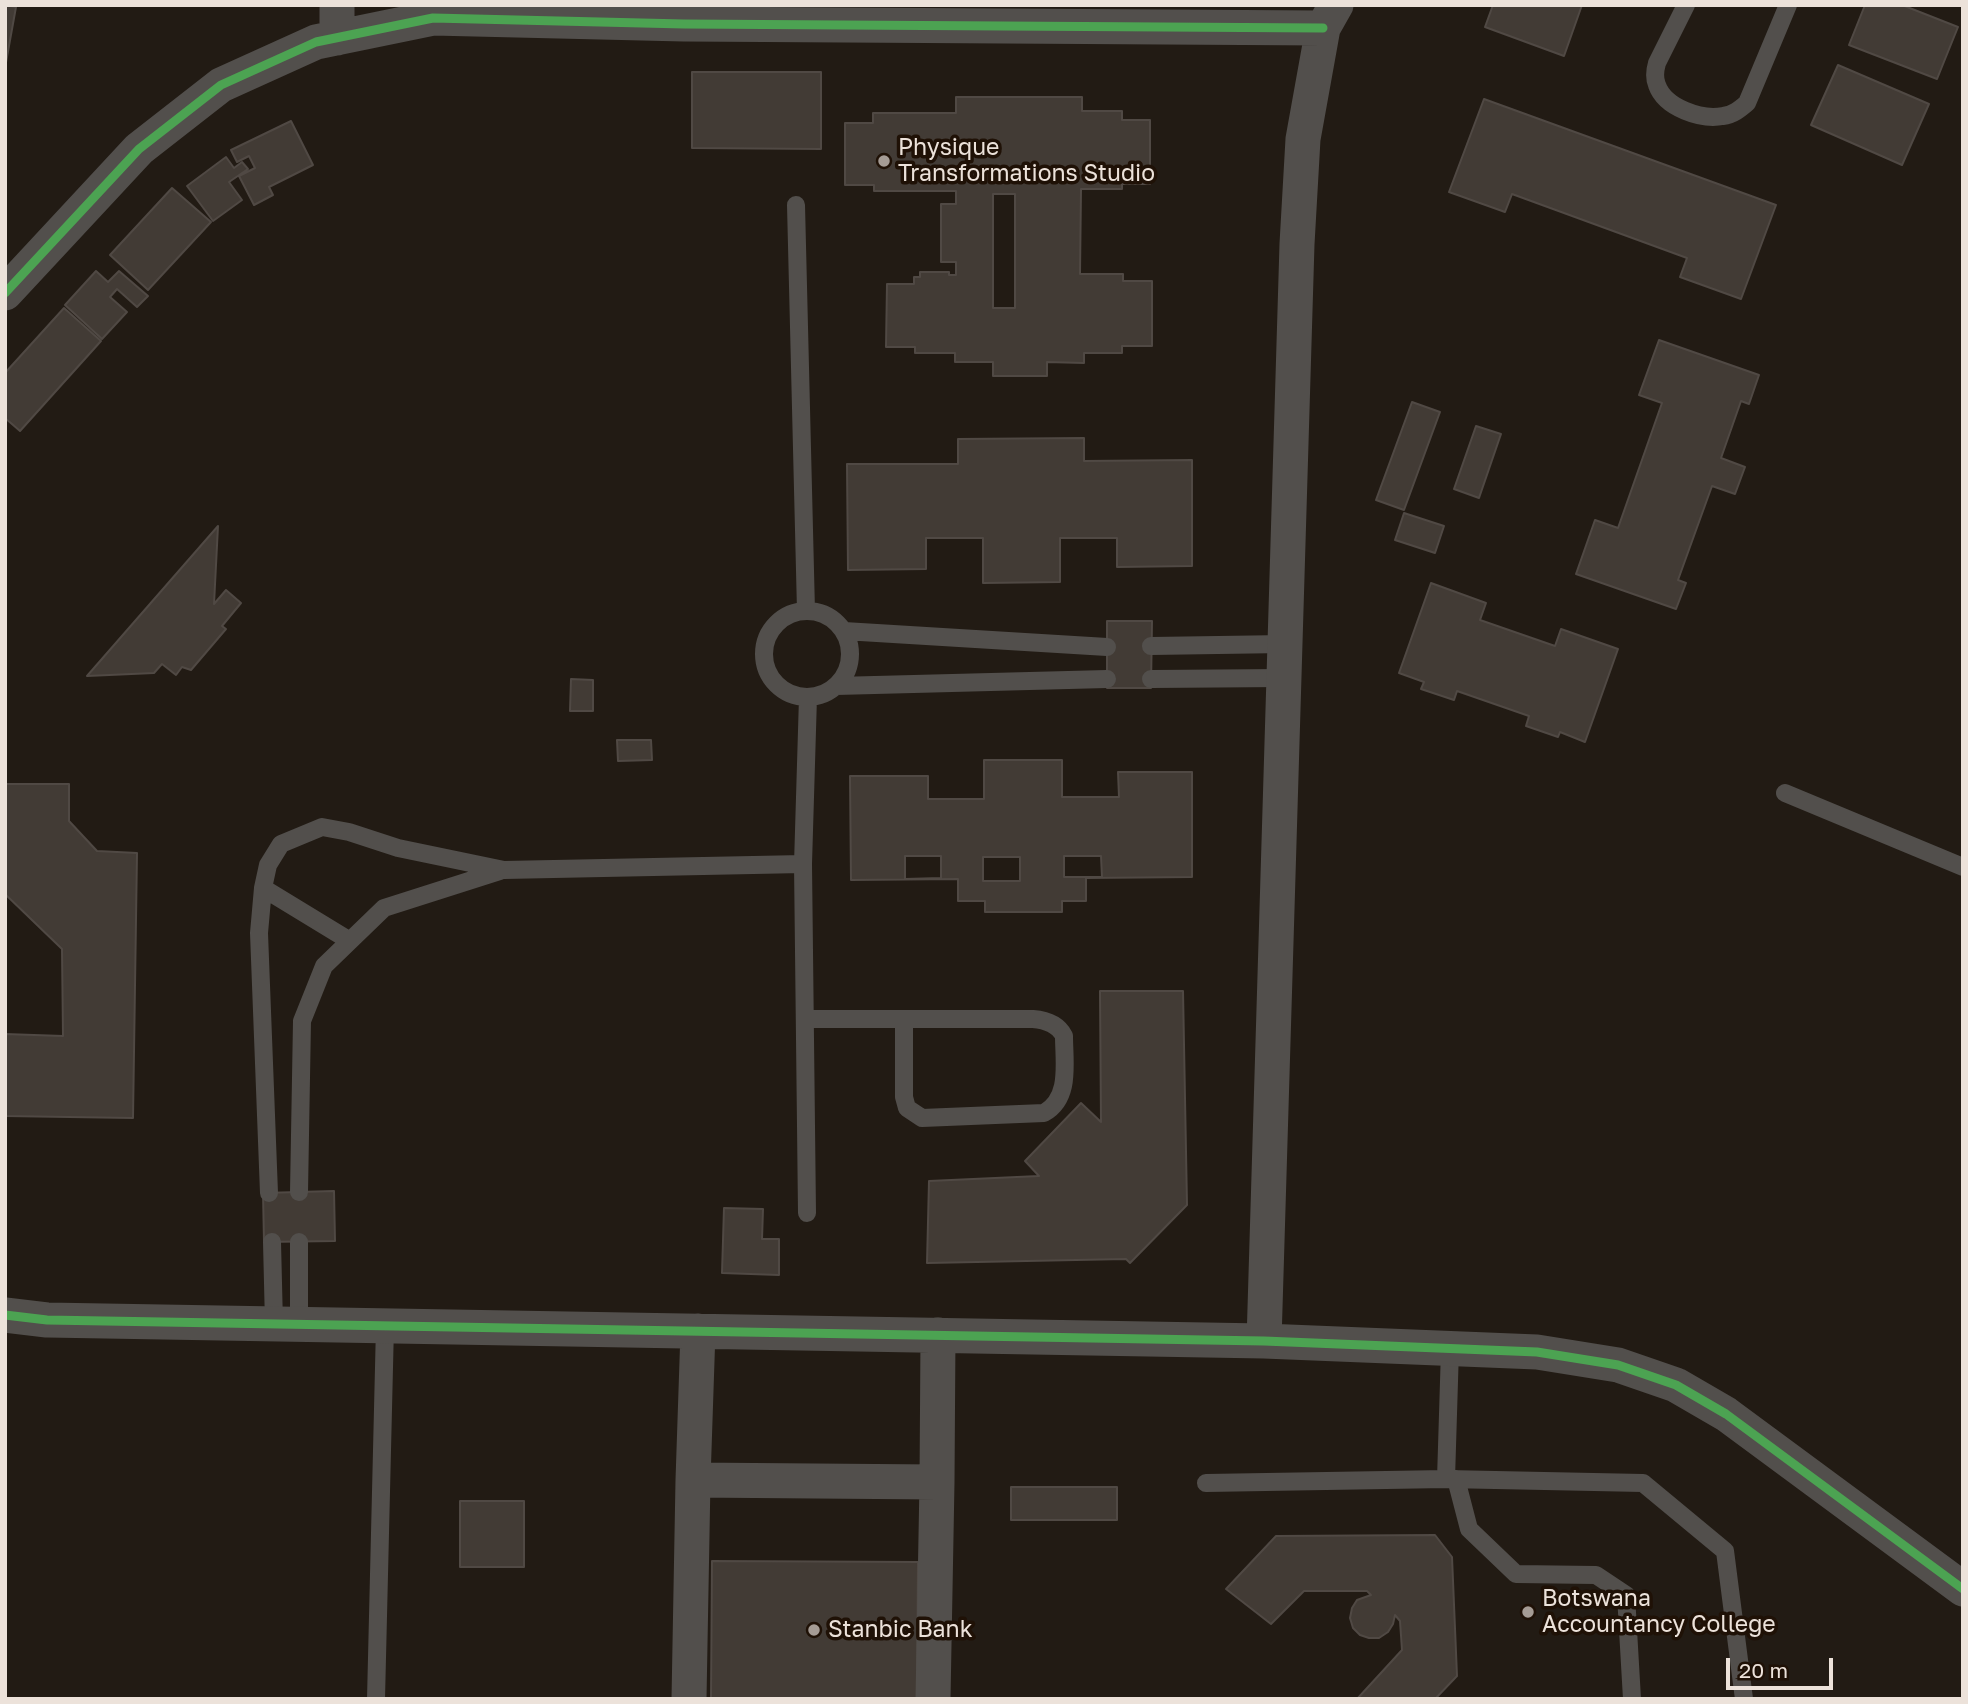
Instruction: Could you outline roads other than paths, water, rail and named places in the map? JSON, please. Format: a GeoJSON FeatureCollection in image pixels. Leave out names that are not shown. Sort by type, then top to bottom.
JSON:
{"type":"FeatureCollection","features":[{"type":"Feature","properties":{"kind":"street"},"geometry":{"type":"LineString","coordinates":[[5,293],[139,149],[221,85],[316,42],[337,22],[685,15],[1329,16],[1302,152],[1297,244],[1264,1341]]}},
{"type":"Feature","properties":{"kind":"street"},"geometry":{"type":"LineString","coordinates":[[5,1315],[47,1320],[1264,1341],[1537,1352],[1618,1365],[1676,1385],[1726,1413],[1963,1589]]}},
{"type":"Feature","properties":{"kind":"street"},"geometry":{"type":"LineString","coordinates":[[689,1699],[698,1331]]}},
{"type":"Feature","properties":{"kind":"street"},"geometry":{"type":"LineString","coordinates":[[933,1699],[937,1335]]}},
{"type":"Feature","properties":{"kind":"street"},"geometry":{"type":"LineString","coordinates":[[693,1480],[937,1482]]}},
{"type":"Feature","properties":{"kind":"lane"},"geometry":{"type":"LineString","coordinates":[[1686,5],[1657,63],[1656,85],[1662,94],[1681,109],[1701,115],[1723,117],[1738,111],[1747,103],[1788,5]]}},
{"type":"Feature","properties":{"kind":"lane"},"geometry":{"type":"LineString","coordinates":[[796,205],[806,611]]}},
{"type":"Feature","properties":{"kind":"lane"},"geometry":{"type":"LineString","coordinates":[[806,611],[821,613],[834,620],[844,631],[850,660],[846,674],[836,686],[823,694],[808,697],[793,695],[780,688],[770,677],[765,655],[769,634],[778,622],[791,614],[806,611]]}},
{"type":"Feature","properties":{"kind":"lane"},"geometry":{"type":"LineString","coordinates":[[844,631],[1107,647]]}},
{"type":"Feature","properties":{"kind":"lane"},"geometry":{"type":"LineString","coordinates":[[1151,646],[1285,644]]}},
{"type":"Feature","properties":{"kind":"lane"},"geometry":{"type":"LineString","coordinates":[[1151,678],[1284,678]]}},
{"type":"Feature","properties":{"kind":"lane"},"geometry":{"type":"LineString","coordinates":[[836,686],[1107,679]]}},
{"type":"Feature","properties":{"kind":"lane"},"geometry":{"type":"LineString","coordinates":[[807,1213],[803,864],[808,697]]}},
{"type":"Feature","properties":{"kind":"lane"},"geometry":{"type":"LineString","coordinates":[[1786,793],[1963,867]]}},
{"type":"Feature","properties":{"kind":"lane"},"geometry":{"type":"LineString","coordinates":[[269,1193],[260,933],[263,888],[268,865],[281,844],[322,827],[349,832],[398,848],[504,870],[803,864]]}},
{"type":"Feature","properties":{"kind":"lane"},"geometry":{"type":"LineString","coordinates":[[299,1192],[302,1021],[324,966],[384,908],[504,870]]}},
{"type":"Feature","properties":{"kind":"lane"},"geometry":{"type":"LineString","coordinates":[[263,888],[350,941]]}},
{"type":"Feature","properties":{"kind":"lane"},"geometry":{"type":"LineString","coordinates":[[805,1019],[904,1019],[1033,1019],[1051,1023],[1064,1036],[1065,1084],[1054,1108],[1044,1113],[922,1118],[907,1108],[904,1097],[904,1019]]}},
{"type":"Feature","properties":{"kind":"lane"},"geometry":{"type":"LineString","coordinates":[[272,1242],[287,1324]]}},
{"type":"Feature","properties":{"kind":"lane"},"geometry":{"type":"LineString","coordinates":[[287,1324],[299,1242]]}},
{"type":"Feature","properties":{"kind":"lane"},"geometry":{"type":"LineString","coordinates":[[376,1699],[385,1326]]}},
{"type":"Feature","properties":{"kind":"lane"},"geometry":{"type":"LineString","coordinates":[[1450,1349],[1451,1479],[1469,1529],[1516,1574],[1596,1575],[1626,1595],[1632,1699]]}},
{"type":"Feature","properties":{"kind":"lane"},"geometry":{"type":"LineString","coordinates":[[1206,1483],[1451,1479],[1643,1483],[1725,1551],[1744,1699]]}},
{"type":"Feature","properties":{"kind":"place","name":"Physique Transformations Studio"},"geometry":{"type":"Point","coordinates":[884,161]}},
{"type":"Feature","properties":{"kind":"place","name":"Botswana Accountancy College"},"geometry":{"type":"Point","coordinates":[1528,1612]}},
{"type":"Feature","properties":{"kind":"place","name":"Stanbic Bank"},"geometry":{"type":"Point","coordinates":[814,1630]}}]}
